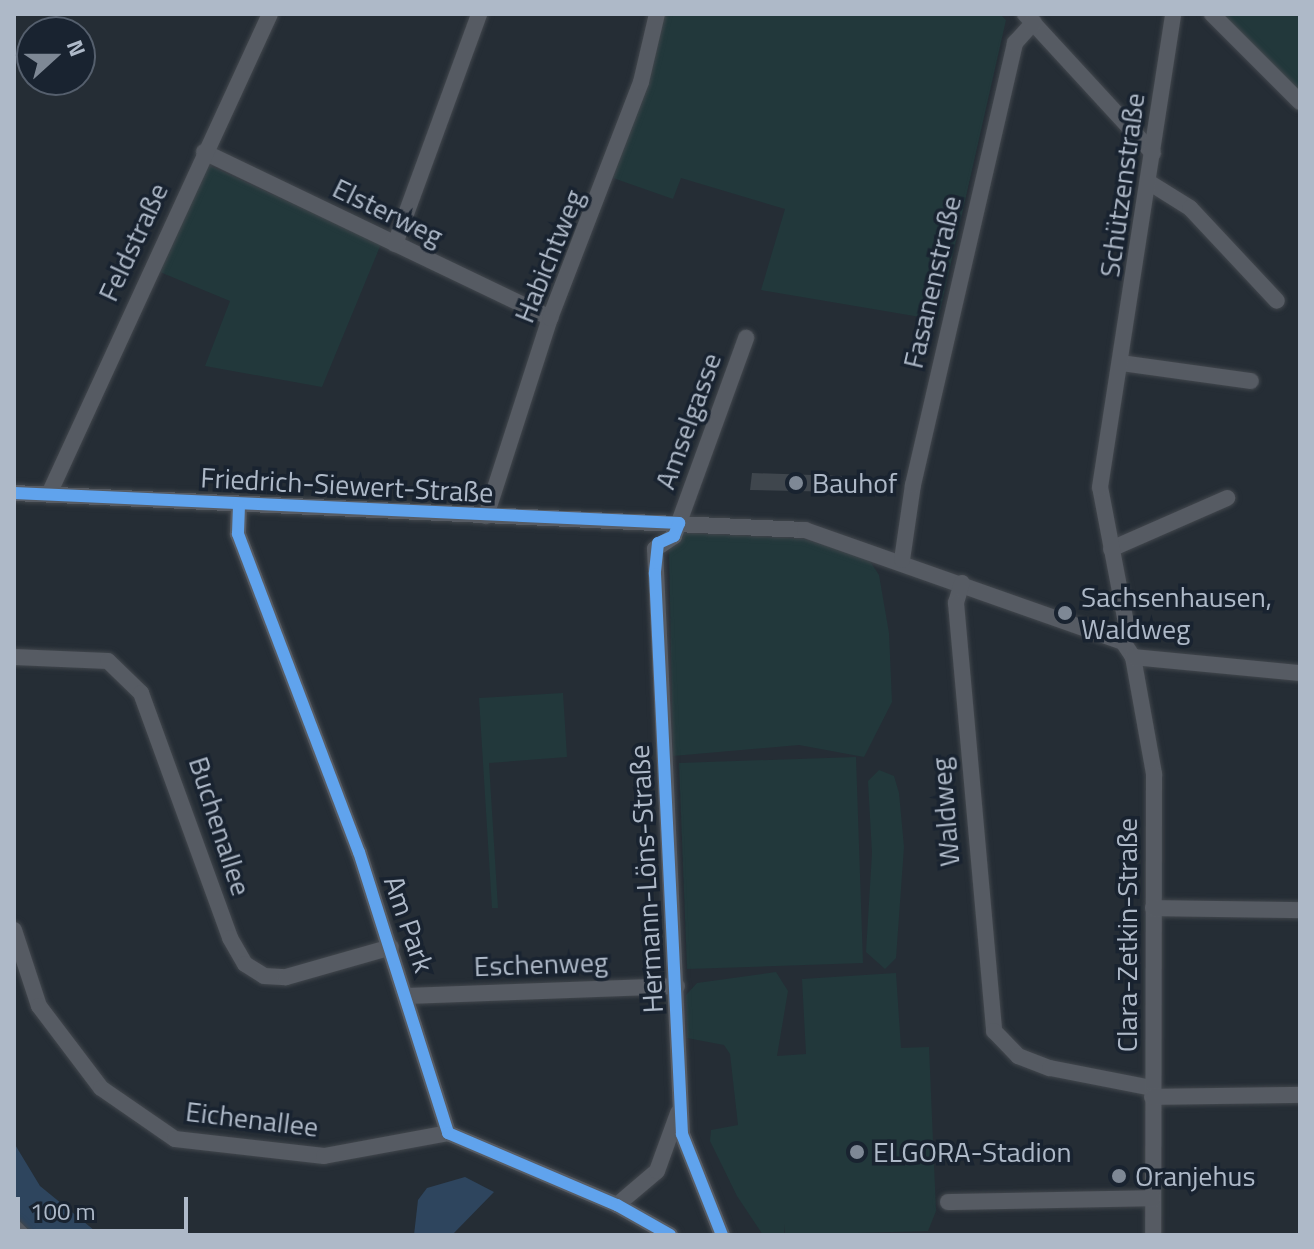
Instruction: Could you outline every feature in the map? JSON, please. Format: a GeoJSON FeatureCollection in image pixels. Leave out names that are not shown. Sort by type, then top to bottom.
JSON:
{"type":"FeatureCollection","features":[{"type":"Feature","properties":{"kind":"street","name":"Feldstraße"},"geometry":{"type":"LineString","coordinates":[[49,494],[270,14]]}},
{"type":"Feature","properties":{"kind":"street"},"geometry":{"type":"LineString","coordinates":[[395,244],[479,14]]}},
{"type":"Feature","properties":{"kind":"street","name":"Habichtweg"},"geometry":{"type":"LineString","coordinates":[[486,516],[550,318],[601,198],[657,14]]}},
{"type":"Feature","properties":{"kind":"street","name":"Schützenstraße"},"geometry":{"type":"LineString","coordinates":[[1123,642],[1126,623],[1100,487],[1150,183],[1173,14]]}},
{"type":"Feature","properties":{"kind":"street"},"geometry":{"type":"LineString","coordinates":[[1212,14],[1300,102]]}},
{"type":"Feature","properties":{"kind":"street"},"geometry":{"type":"LineString","coordinates":[[1030,18],[1153,153]]}},
{"type":"Feature","properties":{"kind":"street","name":"Fasanenstraße"},"geometry":{"type":"LineString","coordinates":[[902,560],[913,485],[1015,43],[1030,18]]}},
{"type":"Feature","properties":{"kind":"street","name":"Elsterweg"},"geometry":{"type":"LineString","coordinates":[[204,152],[550,318]]}},
{"type":"Feature","properties":{"kind":"street"},"geometry":{"type":"LineString","coordinates":[[1150,183],[1190,208],[1277,301]]}},
{"type":"Feature","properties":{"kind":"street","name":"Amselgasse"},"geometry":{"type":"LineString","coordinates":[[679,523],[746,338]]}},
{"type":"Feature","properties":{"kind":"street"},"geometry":{"type":"LineString","coordinates":[[1121,363],[1251,381]]}},
{"type":"Feature","properties":{"kind":"street","name":"Friedrich-Siewert-Straße"},"geometry":{"type":"LineString","coordinates":[[14,493],[805,530],[902,560],[1123,642]]}},
{"type":"Feature","properties":{"kind":"street"},"geometry":{"type":"LineString","coordinates":[[1111,549],[1227,498]]}},
{"type":"Feature","properties":{"kind":"street","name":"Am Park"},"geometry":{"type":"LineString","coordinates":[[239,505],[238,534],[391,947],[448,1133]]}},
{"type":"Feature","properties":{"kind":"street","name":"Hermann-Löns-Straße"},"geometry":{"type":"LineString","coordinates":[[679,523],[674,536],[658,543],[655,574],[681,1104],[685,1148],[722,1235]]}},
{"type":"Feature","properties":{"kind":"street","name":"Waldweg"},"geometry":{"type":"LineString","coordinates":[[962,583],[956,603],[972,826],[997,1037],[1018,1056],[1050,1068],[1152,1092]]}},
{"type":"Feature","properties":{"kind":"street","name":"Clara-Zetkin-Straße"},"geometry":{"type":"LineString","coordinates":[[1123,642],[1133,657],[1154,774],[1153,1235]]}},
{"type":"Feature","properties":{"kind":"street","name":"Buchenallee"},"geometry":{"type":"LineString","coordinates":[[14,657],[108,661],[141,693],[230,938],[245,964],[264,976],[286,977],[391,947]]}},
{"type":"Feature","properties":{"kind":"street"},"geometry":{"type":"LineString","coordinates":[[1133,657],[1300,673]]}},
{"type":"Feature","properties":{"kind":"street"},"geometry":{"type":"LineString","coordinates":[[1153,908],[1300,910]]}},
{"type":"Feature","properties":{"kind":"street","name":"Eichenallee"},"geometry":{"type":"LineString","coordinates":[[14,930],[39,1006],[101,1088],[175,1139],[324,1156],[448,1133]]}},
{"type":"Feature","properties":{"kind":"street","name":"Eschenweg"},"geometry":{"type":"LineString","coordinates":[[408,996],[677,986]]}},
{"type":"Feature","properties":{"kind":"street"},"geometry":{"type":"LineString","coordinates":[[1152,1092],[1300,1095]]}},
{"type":"Feature","properties":{"kind":"street","name":"Hermann-Löns-Straße"},"geometry":{"type":"LineString","coordinates":[[617,1205],[657,1171],[681,1104]]}},
{"type":"Feature","properties":{"kind":"street"},"geometry":{"type":"LineString","coordinates":[[448,1133],[617,1205],[670,1235]]}},
{"type":"Feature","properties":{"kind":"street"},"geometry":{"type":"LineString","coordinates":[[948,1202],[1153,1198]]}},
{"type":"Feature","properties":{"kind":"street"},"geometry":{"type":"LineString","coordinates":[[14,1227],[22,1235]]}},
{"type":"Feature","properties":{"kind":"green space"},"geometry":{"type":"Polygon","coordinates":[[[660,14],[1000,14],[1006,20],[938,320],[761,290],[785,209],[681,178],[673,199],[613,178],[660,14]]]}},
{"type":"Feature","properties":{"kind":"green space"},"geometry":{"type":"Polygon","coordinates":[[[1223,14],[1300,14],[1300,92],[1223,14]]]}},
{"type":"Feature","properties":{"kind":"green space"},"geometry":{"type":"Polygon","coordinates":[[[204,163],[381,244],[322,387],[205,366],[230,301],[155,270],[204,163]]]}},
{"type":"Feature","properties":{"kind":"green space"},"geometry":{"type":"Polygon","coordinates":[[[683,533],[804,539],[868,558],[879,575],[889,633],[892,702],[864,757],[799,745],[673,756],[669,548],[683,533]]]}},
{"type":"Feature","properties":{"kind":"green space"},"geometry":{"type":"Polygon","coordinates":[[[563,693],[567,757],[489,763],[498,908],[492,908],[479,698],[563,693]]]}},
{"type":"Feature","properties":{"kind":"green space"},"geometry":{"type":"Polygon","coordinates":[[[856,757],[863,963],[687,969],[679,763],[856,757]]]}},
{"type":"Feature","properties":{"kind":"green space"},"geometry":{"type":"Polygon","coordinates":[[[879,770],[894,776],[899,793],[904,847],[896,958],[885,969],[866,952],[872,853],[868,781],[879,770]]]}},
{"type":"Feature","properties":{"kind":"green space"},"geometry":{"type":"Polygon","coordinates":[[[776,972],[788,991],[777,1056],[806,1054],[802,979],[896,973],[901,1048],[929,1047],[936,1211],[928,1231],[785,1235],[784,1224],[784,1235],[763,1235],[737,1196],[710,1141],[711,1130],[738,1125],[730,1054],[724,1045],[687,1038],[686,995],[697,983],[776,972]]]}},
{"type":"Feature","properties":{"kind":"water"},"geometry":{"type":"Polygon","coordinates":[[[14,1143],[40,1186],[100,1235],[31,1235],[14,1220],[14,1143]]]}},
{"type":"Feature","properties":{"kind":"water"},"geometry":{"type":"Polygon","coordinates":[[[465,1177],[494,1192],[452,1235],[414,1235],[418,1200],[427,1188],[465,1177]]]}},
{"type":"Feature","properties":{"kind":"building","name":"Bauhof"},"geometry":{"type":"Polygon","coordinates":[[[752,473],[842,476],[841,492],[750,490],[752,473]]]}},
{"type":"Feature","properties":{"kind":"cycle path"},"geometry":{"type":"LineString","coordinates":[[14,493],[679,523],[674,536],[658,543],[655,574],[682,1134],[722,1235]]}},
{"type":"Feature","properties":{"kind":"cycle path"},"geometry":{"type":"LineString","coordinates":[[239,505],[238,534],[359,852],[448,1133],[617,1205],[670,1235]]}},
{"type":"Feature","properties":{"kind":"place","name":"Bauhof"},"geometry":{"type":"Point","coordinates":[796,483]}},
{"type":"Feature","properties":{"kind":"place","name":"Sachsenhausen, Waldweg"},"geometry":{"type":"Point","coordinates":[1065,613]}},
{"type":"Feature","properties":{"kind":"place","name":"ELGORA-Stadion"},"geometry":{"type":"Point","coordinates":[857,1152]}},
{"type":"Feature","properties":{"kind":"place","name":"Oranjehus"},"geometry":{"type":"Point","coordinates":[1119,1176]}}]}
